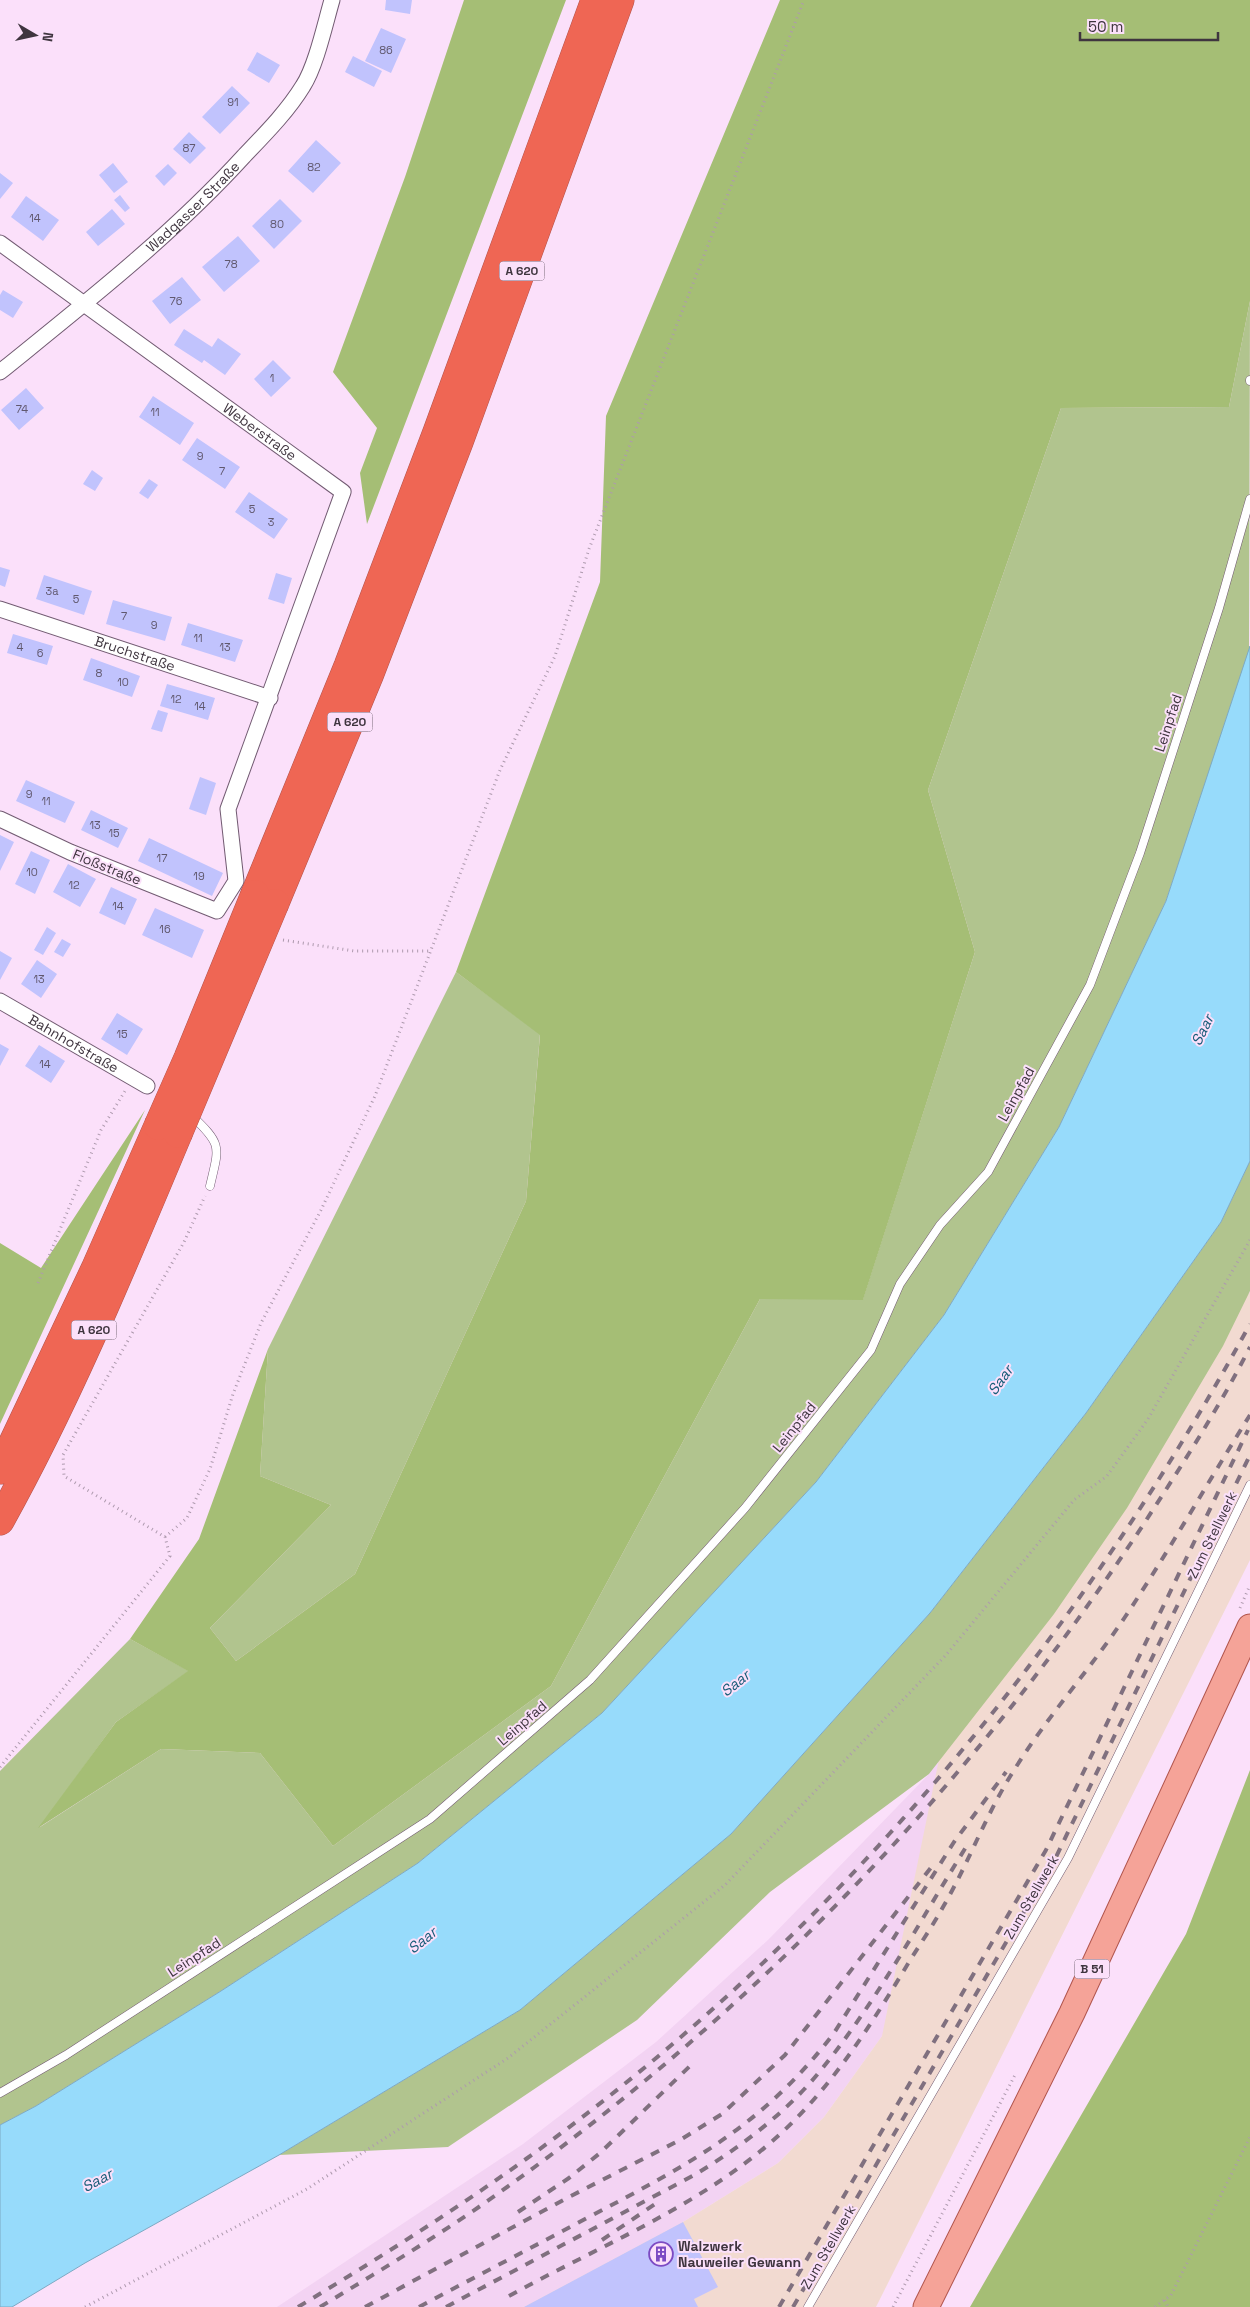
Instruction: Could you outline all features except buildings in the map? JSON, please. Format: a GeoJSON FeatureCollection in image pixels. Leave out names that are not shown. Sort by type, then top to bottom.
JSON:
{"type":"FeatureCollection","features":[{"type":"Feature","properties":{"kind":"highway","name":"A 620"},"geometry":{"type":"LineString","coordinates":[[265,898],[348,666],[434,442],[595,0]]}},
{"type":"Feature","properties":{"kind":"highway","name":"A 620"},"geometry":{"type":"LineString","coordinates":[[0,1521],[19,1487],[71,1380],[116,1279],[168,1130],[265,898],[369,676],[459,442],[620,0]]}},
{"type":"Feature","properties":{"kind":"highway","name":"A 620"},"geometry":{"type":"LineString","coordinates":[[0,1470],[86,1287],[168,1130]]}},
{"type":"Feature","properties":{"kind":"main road","name":"B 51"},"geometry":{"type":"LineString","coordinates":[[926,2307],[1072,2013],[1244,1619]]}},
{"type":"Feature","properties":{"kind":"street","name":"Wadgasser Straße"},"geometry":{"type":"LineString","coordinates":[[0,372],[85,303],[204,199],[273,125],[304,85],[322,37],[332,0]]}},
{"type":"Feature","properties":{"kind":"street","name":"Weberstraße"},"geometry":{"type":"LineString","coordinates":[[0,243],[344,492],[270,698]]}},
{"type":"Feature","properties":{"kind":"street","name":"Bruchstraße"},"geometry":{"type":"LineString","coordinates":[[0,609],[270,698]]}},
{"type":"Feature","properties":{"kind":"street","name":"Floßstraße"},"geometry":{"type":"LineString","coordinates":[[0,819],[70,852],[217,911],[236,881],[228,809],[270,698]]}},
{"type":"Feature","properties":{"kind":"street","name":"Bahnhofstraße"},"geometry":{"type":"LineString","coordinates":[[0,1001],[151,1089]]}},
{"type":"Feature","properties":{"kind":"lane","name":"Leinpfad"},"geometry":{"type":"LineString","coordinates":[[0,2093],[66,2056],[430,1818],[590,1680],[745,1508],[871,1350],[900,1284],[940,1224],[988,1172],[1090,985],[1140,853],[1219,608],[1250,500]]}},
{"type":"Feature","properties":{"kind":"lane"},"geometry":{"type":"LineString","coordinates":[[181,1106],[203,1051]]}},
{"type":"Feature","properties":{"kind":"lane"},"geometry":{"type":"LineString","coordinates":[[164,1096],[181,1106],[209,1132],[218,1150],[210,1186]]}},
{"type":"Feature","properties":{"kind":"lane","name":"Zum Stellwerk"},"geometry":{"type":"LineString","coordinates":[[808,2307],[1068,1858],[1250,1485]]}},
{"type":"Feature","properties":{"kind":"path"},"geometry":{"type":"LineString","coordinates":[[165,1537],[187,1518],[210,1468],[233,1394],[261,1323],[321,1210],[375,1096],[500,770],[555,656],[592,540],[804,0]]}},
{"type":"Feature","properties":{"kind":"path"},"geometry":{"type":"LineString","coordinates":[[278,939],[354,951],[430,951]]}},
{"type":"Feature","properties":{"kind":"path"},"geometry":{"type":"LineString","coordinates":[[38,1283],[101,1130],[133,1078]]}},
{"type":"Feature","properties":{"kind":"path"},"geometry":{"type":"LineString","coordinates":[[0,1767],[170,1556],[165,1537],[64,1476],[63,1455],[184,1242],[210,1186]]}},
{"type":"Feature","properties":{"kind":"path"},"geometry":{"type":"LineString","coordinates":[[85,2307],[307,2189],[508,2058],[726,1885],[946,1655],[1074,1500],[1107,1476],[1148,1419],[1250,1240]]}},
{"type":"Feature","properties":{"kind":"path"},"geometry":{"type":"LineString","coordinates":[[1244,1619],[1250,1585]]}},
{"type":"Feature","properties":{"kind":"path"},"geometry":{"type":"LineString","coordinates":[[893,2307],[1017,2072]]}},
{"type":"Feature","properties":{"kind":"path"},"geometry":{"type":"LineString","coordinates":[[1155,2307],[1171,2295],[1250,2137]]}},
{"type":"Feature","properties":{"kind":"path"},"geometry":{"type":"LineString","coordinates":[[1165,2300],[1168,2307]]}},
{"type":"Feature","properties":{"kind":"shaded area"},"geometry":{"type":"Polygon","coordinates":[[[1250,1291],[1250,1452],[882,2036],[824,2117],[778,2163],[683,2222],[524,2307],[277,2307],[523,2144],[656,2042],[769,1939],[929,1774],[1054,1614],[1223,1346],[1250,1291]]]}},
{"type":"Feature","properties":{"kind":"shaded area"},"geometry":{"type":"Polygon","coordinates":[[[1250,1292],[1250,1560],[876,2307],[524,2307],[683,2222],[778,2163],[824,2117],[882,2036],[971,1604],[1250,1292]]]}},
{"type":"Feature","properties":{"kind":"green space"},"geometry":{"type":"Polygon","coordinates":[[[464,0],[566,0],[367,524],[360,473],[377,428],[333,372],[405,177],[464,0]]]}},
{"type":"Feature","properties":{"kind":"green space"},"geometry":{"type":"Polygon","coordinates":[[[780,0],[1250,0],[1250,301],[1229,407],[1061,408],[928,790],[975,952],[863,1300],[760,1299],[551,1686],[333,1846],[260,1753],[161,1749],[38,1828],[116,1722],[188,1671],[130,1639],[199,1539],[268,1349],[260,1476],[331,1505],[210,1628],[236,1661],[355,1574],[526,1201],[540,1035],[456,972],[600,582],[606,416],[780,0]]]}},
{"type":"Feature","properties":{"kind":"green space"},"geometry":{"type":"Polygon","coordinates":[[[1250,301],[1249,655],[1166,901],[1059,1127],[944,1315],[816,1482],[602,1713],[418,1863],[221,1991],[36,2106],[0,2125],[0,1771],[130,1639],[189,1671],[116,1722],[40,1827],[161,1749],[260,1753],[333,1846],[551,1686],[760,1299],[863,1299],[975,952],[928,790],[1061,408],[1229,407],[1250,301]]]}},
{"type":"Feature","properties":{"kind":"green space"},"geometry":{"type":"Polygon","coordinates":[[[456,972],[540,1034],[526,1201],[355,1574],[236,1661],[210,1628],[331,1505],[260,1476],[268,1349],[456,972]]]}},
{"type":"Feature","properties":{"kind":"green space"},"geometry":{"type":"Polygon","coordinates":[[[145,1110],[0,1424],[0,1243],[41,1268],[145,1110]]]}},
{"type":"Feature","properties":{"kind":"green space"},"geometry":{"type":"Polygon","coordinates":[[[1250,1161],[1250,1291],[1223,1346],[1127,1508],[1054,1614],[929,1774],[770,1892],[637,2020],[448,2147],[279,2155],[520,2010],[731,1834],[930,1613],[1086,1413],[1221,1222],[1250,1161]]]}},
{"type":"Feature","properties":{"kind":"green space"},"geometry":{"type":"Polygon","coordinates":[[[1250,1770],[1250,2307],[970,2307],[1186,1934],[1250,1770]]]}},
{"type":"Feature","properties":{"kind":"water","name":"Saar"},"geometry":{"type":"Polygon","coordinates":[[[1250,646],[1250,1161],[1221,1222],[1086,1413],[930,1613],[731,1834],[520,2010],[279,2155],[85,2263],[12,2307],[0,2307],[0,2125],[36,2106],[221,1991],[418,1863],[602,1713],[816,1482],[944,1315],[1059,1127],[1166,901],[1250,646]]]}},
{"type":"Feature","properties":{"kind":"railway"},"geometry":{"type":"LineString","coordinates":[[298,2307],[414,2235],[498,2179],[637,2074],[742,1983],[841,1885],[935,1782],[1023,1674],[1104,1562],[1180,1445],[1250,1324]]}},
{"type":"Feature","properties":{"kind":"railway"},"geometry":{"type":"LineString","coordinates":[[320,2307],[466,2216],[582,2131],[674,2056],[763,1977],[848,1893],[928,1806],[1005,1715],[1077,1620],[1145,1522],[1186,1458],[1226,1392],[1250,1347]]}},
{"type":"Feature","properties":{"kind":"railway"},"geometry":{"type":"LineString","coordinates":[[509,2296],[648,2223],[716,2184],[778,2136],[832,2078],[863,2035],[934,1922],[952,1891],[993,1807],[1024,1754],[1125,1617],[1250,1415]]}},
{"type":"Feature","properties":{"kind":"railway"},"geometry":{"type":"LineString","coordinates":[[779,2307],[1046,1850],[1248,1430]]}},
{"type":"Feature","properties":{"kind":"railway"},"geometry":{"type":"LineString","coordinates":[[793,2307],[1056,1857],[1250,1455]]}},
{"type":"Feature","properties":{"kind":"railway"},"geometry":{"type":"LineString","coordinates":[[419,2307],[624,2199],[691,2161],[722,2140],[780,2094],[834,2033],[954,1842],[1006,1772]]}},
{"type":"Feature","properties":{"kind":"railway"},"geometry":{"type":"LineString","coordinates":[[446,2307],[696,2174],[747,2140],[779,2114],[821,2070],[861,2016],[966,1847]]}},
{"type":"Feature","properties":{"kind":"railway"},"geometry":{"type":"LineString","coordinates":[[365,2307],[567,2198],[680,2140],[722,2114],[785,2055],[933,1865]]}},
{"type":"Feature","properties":{"kind":"railway"},"geometry":{"type":"LineString","coordinates":[[518,2212],[569,2178],[600,2153],[690,2066]]}},
{"type":"Feature","properties":{"kind":"railway"},"geometry":{"type":"LineString","coordinates":[[602,2240],[658,2202]]}},
{"type":"Feature","properties":{"kind":"place","name":"Walzwerk Nauweiler Gewann"},"geometry":{"type":"Point","coordinates":[661,2254]}}]}
